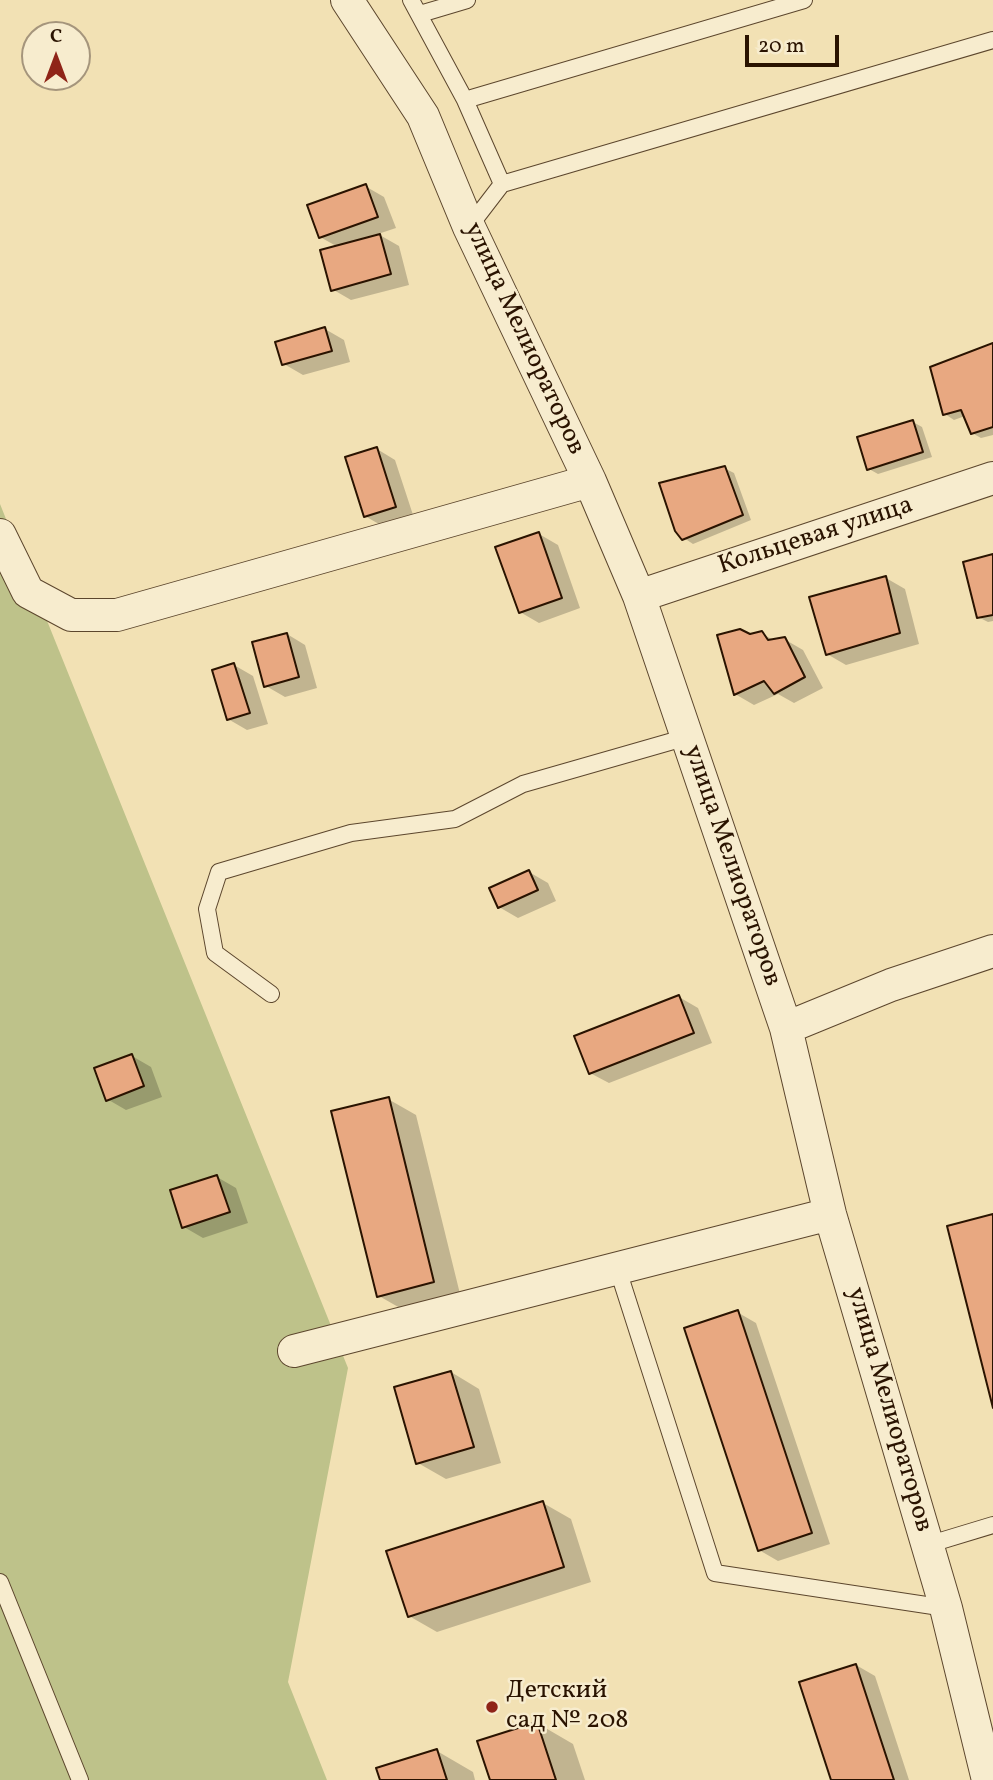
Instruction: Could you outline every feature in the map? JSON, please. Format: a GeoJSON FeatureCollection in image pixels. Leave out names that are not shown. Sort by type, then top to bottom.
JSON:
{"type":"FeatureCollection","features":[{"type":"Feature","properties":{"kind":"street","name":"улица Мелиораторов"},"geometry":{"type":"LineString","coordinates":[[347,0],[423,116],[469,227],[590,481],[639,596],[786,1028],[831,1214],[946,1608],[988,1780]]}},
{"type":"Feature","properties":{"kind":"street","name":"Кольцевая улица"},"geometry":{"type":"LineString","coordinates":[[639,596],[993,478]]}},
{"type":"Feature","properties":{"kind":"street"},"geometry":{"type":"LineString","coordinates":[[0,535],[28,592],[71,615],[117,615],[590,481]]}},
{"type":"Feature","properties":{"kind":"street"},"geometry":{"type":"LineString","coordinates":[[786,1028],[891,985],[993,951]]}},
{"type":"Feature","properties":{"kind":"street"},"geometry":{"type":"LineString","coordinates":[[294,1351],[831,1214]]}},
{"type":"Feature","properties":{"kind":"lane"},"geometry":{"type":"LineString","coordinates":[[467,0],[416,7],[465,100],[502,184]]}},
{"type":"Feature","properties":{"kind":"lane"},"geometry":{"type":"LineString","coordinates":[[465,100],[804,0]]}},
{"type":"Feature","properties":{"kind":"lane"},"geometry":{"type":"LineString","coordinates":[[469,227],[502,184],[993,40]]}},
{"type":"Feature","properties":{"kind":"lane"},"geometry":{"type":"LineString","coordinates":[[271,994],[215,953],[207,909],[219,872],[351,833],[454,819],[523,784],[687,737]]}},
{"type":"Feature","properties":{"kind":"lane"},"geometry":{"type":"LineString","coordinates":[[618,1270],[715,1573],[946,1608]]}},
{"type":"Feature","properties":{"kind":"lane"},"geometry":{"type":"LineString","coordinates":[[927,1545],[993,1524]]}},
{"type":"Feature","properties":{"kind":"lane"},"geometry":{"type":"LineString","coordinates":[[0,1582],[80,1780]]}},
{"type":"Feature","properties":{"kind":"green space"},"geometry":{"type":"Polygon","coordinates":[[[0,504],[348,1368],[288,1682],[327,1780],[0,1780],[0,504]]]}},
{"type":"Feature","properties":{"kind":"building"},"geometry":{"type":"Polygon","coordinates":[[[366,184],[378,217],[319,238],[307,205],[366,184]]]}},
{"type":"Feature","properties":{"kind":"building"},"geometry":{"type":"Polygon","coordinates":[[[380,234],[391,274],[331,291],[320,250],[380,234]]]}},
{"type":"Feature","properties":{"kind":"building"},"geometry":{"type":"Polygon","coordinates":[[[325,327],[332,351],[282,365],[275,342],[325,327]]]}},
{"type":"Feature","properties":{"kind":"building"},"geometry":{"type":"Polygon","coordinates":[[[993,343],[993,427],[971,434],[961,410],[943,415],[930,367],[993,343]]]}},
{"type":"Feature","properties":{"kind":"building"},"geometry":{"type":"Polygon","coordinates":[[[913,420],[923,452],[867,470],[857,437],[913,420]]]}},
{"type":"Feature","properties":{"kind":"building"},"geometry":{"type":"Polygon","coordinates":[[[377,447],[396,507],[364,517],[345,457],[377,447]]]}},
{"type":"Feature","properties":{"kind":"building"},"geometry":{"type":"Polygon","coordinates":[[[725,466],[743,515],[682,540],[675,531],[659,483],[725,466]]]}},
{"type":"Feature","properties":{"kind":"building"},"geometry":{"type":"Polygon","coordinates":[[[539,532],[562,598],[519,613],[495,547],[539,532]]]}},
{"type":"Feature","properties":{"kind":"building"},"geometry":{"type":"Polygon","coordinates":[[[993,554],[993,615],[977,618],[963,562],[993,554]]]}},
{"type":"Feature","properties":{"kind":"building"},"geometry":{"type":"Polygon","coordinates":[[[886,576],[900,633],[826,655],[809,597],[886,576]]]}},
{"type":"Feature","properties":{"kind":"building"},"geometry":{"type":"Polygon","coordinates":[[[740,629],[750,634],[762,631],[768,640],[785,637],[805,677],[774,694],[764,681],[734,695],[717,635],[740,629]]]}},
{"type":"Feature","properties":{"kind":"building"},"geometry":{"type":"Polygon","coordinates":[[[287,633],[299,677],[264,687],[252,642],[287,633]]]}},
{"type":"Feature","properties":{"kind":"building"},"geometry":{"type":"Polygon","coordinates":[[[234,663],[250,713],[227,720],[212,670],[234,663]]]}},
{"type":"Feature","properties":{"kind":"building"},"geometry":{"type":"Polygon","coordinates":[[[529,870],[538,890],[498,908],[489,888],[529,870]]]}},
{"type":"Feature","properties":{"kind":"building"},"geometry":{"type":"Polygon","coordinates":[[[679,995],[694,1033],[589,1074],[574,1036],[679,995]]]}},
{"type":"Feature","properties":{"kind":"building"},"geometry":{"type":"Polygon","coordinates":[[[132,1054],[144,1086],[106,1101],[94,1068],[132,1054]]]}},
{"type":"Feature","properties":{"kind":"building"},"geometry":{"type":"Polygon","coordinates":[[[389,1097],[434,1282],[377,1297],[331,1111],[389,1097]]]}},
{"type":"Feature","properties":{"kind":"building"},"geometry":{"type":"Polygon","coordinates":[[[217,1175],[230,1212],[182,1228],[170,1190],[217,1175]]]}},
{"type":"Feature","properties":{"kind":"building"},"geometry":{"type":"Polygon","coordinates":[[[993,1214],[993,1408],[947,1226],[993,1214]]]}},
{"type":"Feature","properties":{"kind":"building"},"geometry":{"type":"Polygon","coordinates":[[[738,1310],[812,1533],[758,1551],[684,1328],[738,1310]]]}},
{"type":"Feature","properties":{"kind":"building"},"geometry":{"type":"Polygon","coordinates":[[[451,1371],[474,1447],[416,1464],[394,1387],[451,1371]]]}},
{"type":"Feature","properties":{"kind":"building"},"geometry":{"type":"Polygon","coordinates":[[[543,1501],[564,1567],[408,1617],[386,1551],[543,1501]]]}},
{"type":"Feature","properties":{"kind":"building"},"geometry":{"type":"Polygon","coordinates":[[[856,1664],[894,1780],[831,1780],[799,1682],[856,1664]]]}},
{"type":"Feature","properties":{"kind":"building"},"geometry":{"type":"Polygon","coordinates":[[[537,1722],[556,1780],[490,1780],[477,1741],[537,1722]]]}},
{"type":"Feature","properties":{"kind":"building"},"geometry":{"type":"Polygon","coordinates":[[[437,1749],[447,1780],[380,1780],[376,1768],[437,1749]]]}},
{"type":"Feature","properties":{"kind":"place","name":"Детский сад № 208"},"geometry":{"type":"Point","coordinates":[492,1707]}}]}
